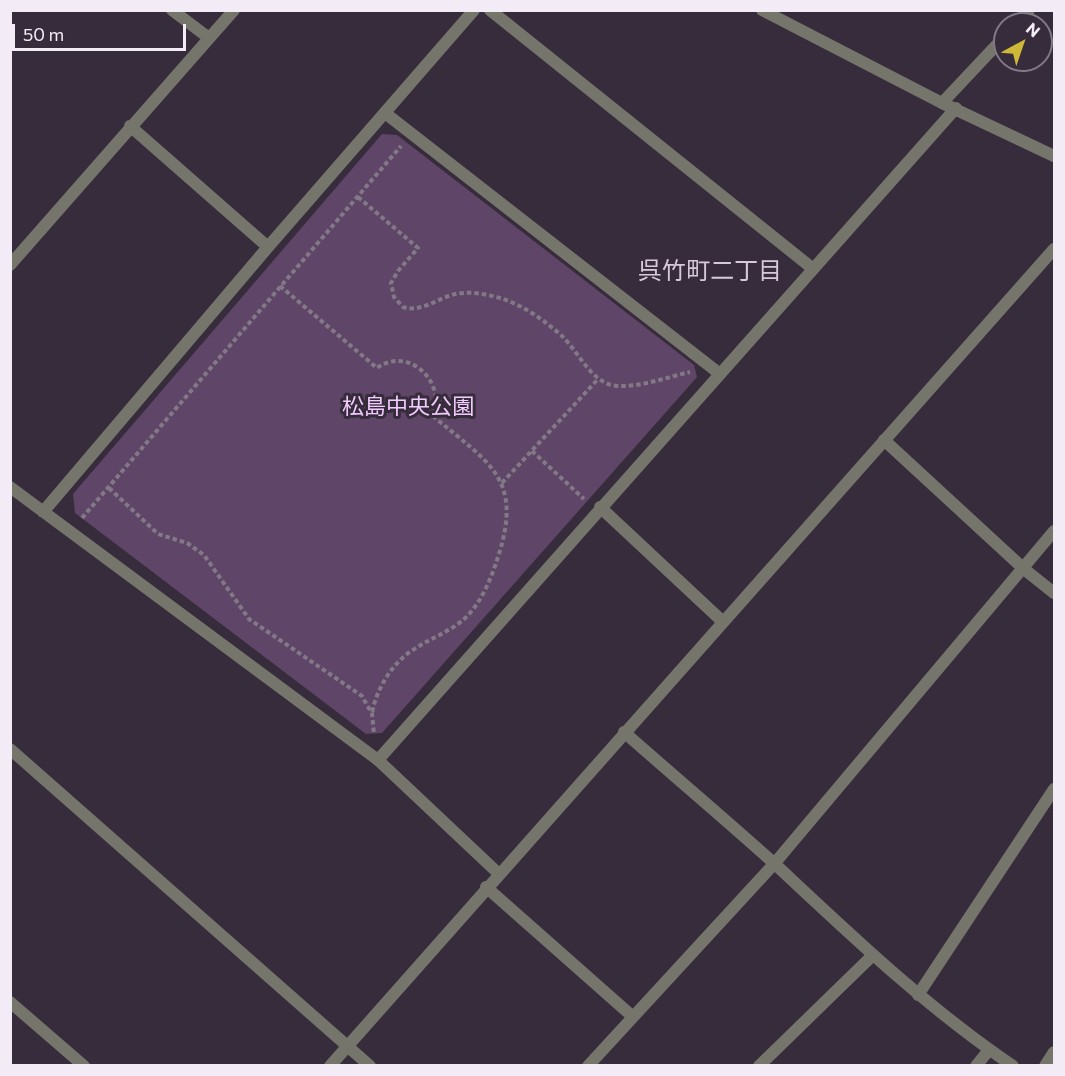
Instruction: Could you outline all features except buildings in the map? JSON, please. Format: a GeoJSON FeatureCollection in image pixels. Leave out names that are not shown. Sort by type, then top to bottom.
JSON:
{"type":"FeatureCollection","features":[{"type":"Feature","properties":{"kind":"street"},"geometry":{"type":"LineString","coordinates":[[172,10],[209,38]]}},
{"type":"Feature","properties":{"kind":"street"},"geometry":{"type":"LineString","coordinates":[[10,266],[130,126],[234,10]]}},
{"type":"Feature","properties":{"kind":"street"},"geometry":{"type":"LineString","coordinates":[[43,512],[268,247],[474,10]]}},
{"type":"Feature","properties":{"kind":"street"},"geometry":{"type":"LineString","coordinates":[[490,10],[812,268]]}},
{"type":"Feature","properties":{"kind":"street"},"geometry":{"type":"LineString","coordinates":[[762,10],[942,103],[1054,156]]}},
{"type":"Feature","properties":{"kind":"street"},"geometry":{"type":"LineString","coordinates":[[942,103],[993,49]]}},
{"type":"Feature","properties":{"kind":"street"},"geometry":{"type":"LineString","coordinates":[[378,760],[956,108]]}},
{"type":"Feature","properties":{"kind":"street"},"geometry":{"type":"LineString","coordinates":[[385,113],[720,374]]}},
{"type":"Feature","properties":{"kind":"street"},"geometry":{"type":"LineString","coordinates":[[130,126],[268,247]]}},
{"type":"Feature","properties":{"kind":"street"},"geometry":{"type":"LineString","coordinates":[[330,1065],[1054,249]]}},
{"type":"Feature","properties":{"kind":"street"},"geometry":{"type":"LineString","coordinates":[[884,440],[1024,569],[1054,592]]}},
{"type":"Feature","properties":{"kind":"street"},"geometry":{"type":"LineString","coordinates":[[10,487],[378,760],[499,874]]}},
{"type":"Feature","properties":{"kind":"street"},"geometry":{"type":"LineString","coordinates":[[600,507],[722,621]]}},
{"type":"Feature","properties":{"kind":"street"},"geometry":{"type":"LineString","coordinates":[[588,1065],[774,864],[1054,531]]}},
{"type":"Feature","properties":{"kind":"street"},"geometry":{"type":"LineString","coordinates":[[624,732],[774,864],[872,956],[989,1050],[1013,1065]]}},
{"type":"Feature","properties":{"kind":"street"},"geometry":{"type":"LineString","coordinates":[[10,749],[370,1065]]}},
{"type":"Feature","properties":{"kind":"street"},"geometry":{"type":"LineString","coordinates":[[918,995],[1054,789]]}},
{"type":"Feature","properties":{"kind":"street"},"geometry":{"type":"LineString","coordinates":[[486,887],[632,1016]]}},
{"type":"Feature","properties":{"kind":"street"},"geometry":{"type":"LineString","coordinates":[[759,1065],[872,956]]}},
{"type":"Feature","properties":{"kind":"street"},"geometry":{"type":"LineString","coordinates":[[10,1002],[77,1063]]}},
{"type":"Feature","properties":{"kind":"street"},"geometry":{"type":"LineString","coordinates":[[976,1065],[989,1050]]}},
{"type":"Feature","properties":{"kind":"street"},"geometry":{"type":"LineString","coordinates":[[1045,1065],[1054,1052]]}},
{"type":"Feature","properties":{"kind":"path"},"geometry":{"type":"LineString","coordinates":[[82,518],[405,141]]}},
{"type":"Feature","properties":{"kind":"path"},"geometry":{"type":"LineString","coordinates":[[358,197],[418,248],[391,283],[394,297],[403,307],[416,309],[458,293],[474,292],[507,301],[534,314],[563,337],[598,378],[616,386],[696,371]]}},
{"type":"Feature","properties":{"kind":"path"},"geometry":{"type":"LineString","coordinates":[[280,286],[377,369],[399,361],[415,365],[426,373],[436,391],[438,402],[433,416],[486,462],[502,483],[508,507],[506,532],[491,579],[479,600],[464,619],[402,658],[381,687],[372,714]]}},
{"type":"Feature","properties":{"kind":"path"},"geometry":{"type":"LineString","coordinates":[[502,483],[598,378]]}},
{"type":"Feature","properties":{"kind":"path"},"geometry":{"type":"LineString","coordinates":[[532,451],[587,502]]}},
{"type":"Feature","properties":{"kind":"path"},"geometry":{"type":"LineString","coordinates":[[109,488],[158,534],[187,543],[204,555],[249,619],[362,696],[372,714],[374,734]]}},
{"type":"Feature","properties":{"kind":"green space","name":"松島中央公園"},"geometry":{"type":"Polygon","coordinates":[[[382,134],[397,135],[694,365],[697,377],[382,733],[366,734],[75,513],[73,494],[382,134]]]}},
{"type":"Feature","properties":{"kind":"district","name":"呉竹町二丁目"},"geometry":{"type":"Point","coordinates":[710,271]}}]}
